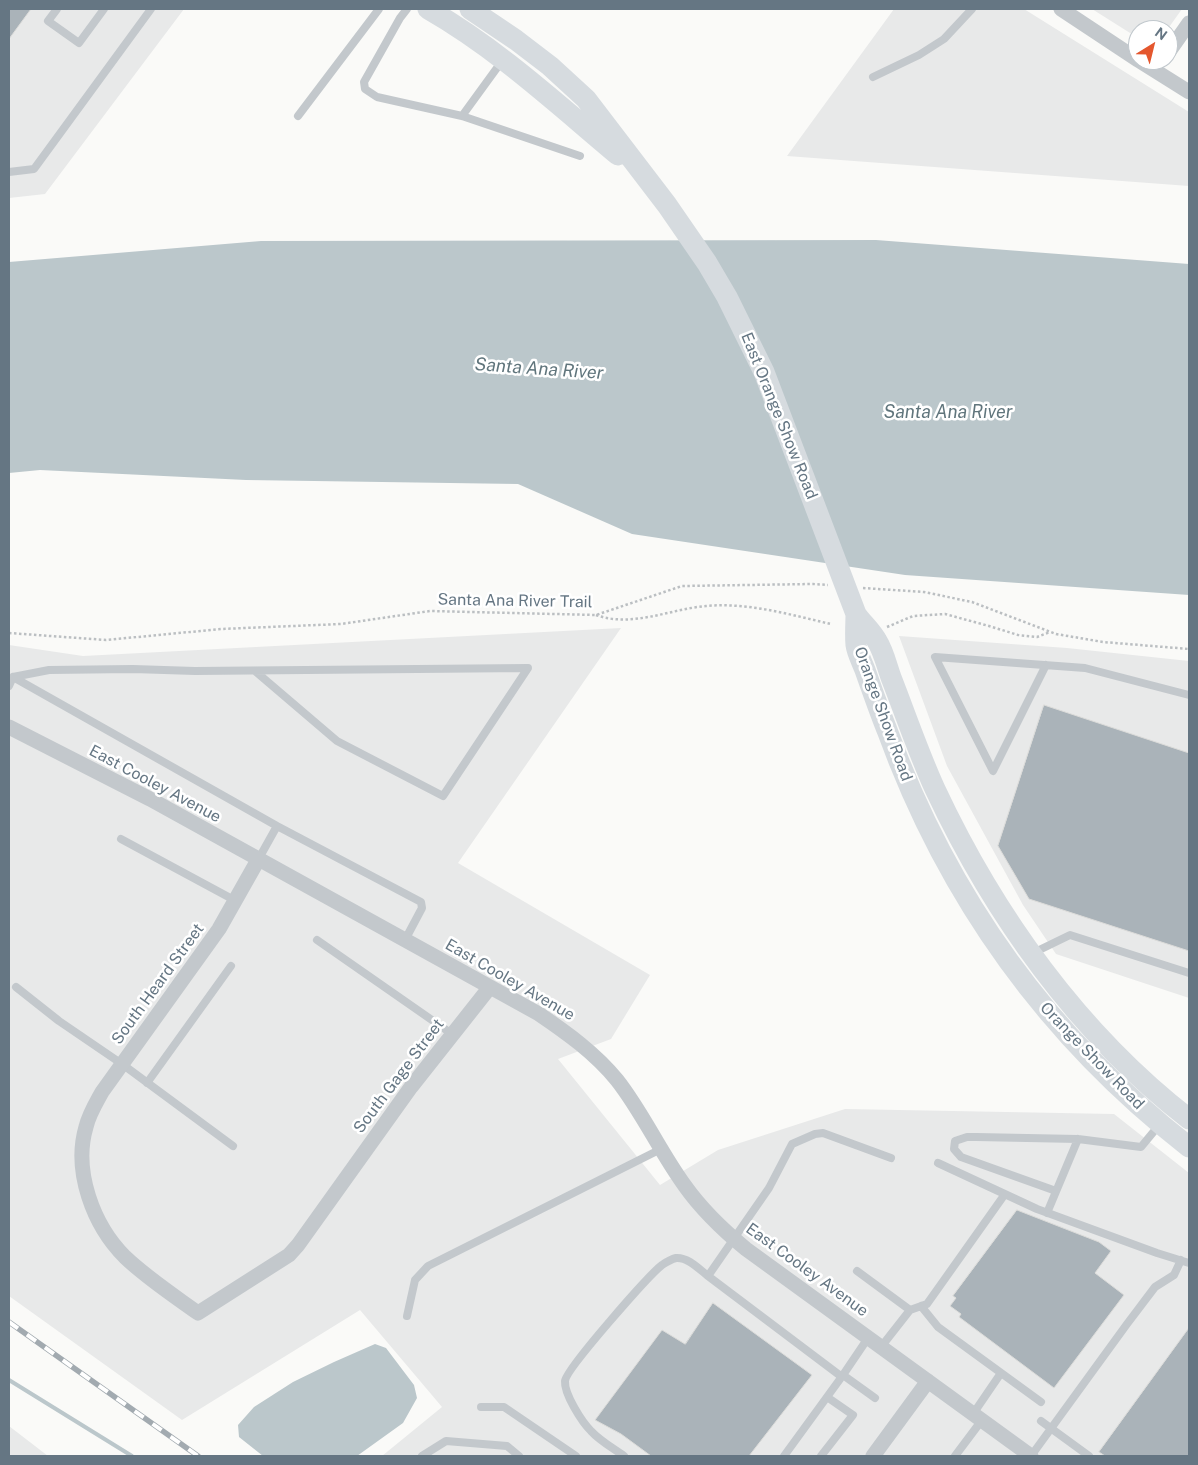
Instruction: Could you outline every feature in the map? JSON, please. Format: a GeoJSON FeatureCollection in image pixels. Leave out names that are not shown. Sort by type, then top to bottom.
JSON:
{"type":"FeatureCollection","features":[{"type":"Feature","properties":{"kind":"main road","name":"East Orange Show Road"},"geometry":{"type":"LineString","coordinates":[[428,9],[504,59],[647,180]]}},
{"type":"Feature","properties":{"kind":"main road","name":"East Orange Show Road"},"geometry":{"type":"LineString","coordinates":[[470,9],[523,45],[550,66],[586,99],[684,228],[707,263],[747,336],[777,403],[856,614]]}},
{"type":"Feature","properties":{"kind":"main road","name":"Orange Show Road"},"geometry":{"type":"LineString","coordinates":[[856,614],[877,640],[934,786],[955,832],[986,888],[1045,973],[1080,1014],[1145,1082],[1189,1118]]}},
{"type":"Feature","properties":{"kind":"main road","name":"Orange Show Road"},"geometry":{"type":"LineString","coordinates":[[856,614],[856,646],[895,752],[925,821],[947,865],[969,902],[994,942],[1062,1030],[1133,1101],[1189,1147]]}},
{"type":"Feature","properties":{"kind":"main road"},"geometry":{"type":"LineString","coordinates":[[925,821],[945,810]]}},
{"type":"Feature","properties":{"kind":"street"},"geometry":{"type":"LineString","coordinates":[[1061,9],[1128,53]]}},
{"type":"Feature","properties":{"kind":"street"},"geometry":{"type":"LineString","coordinates":[[1178,39],[1189,23]]}},
{"type":"Feature","properties":{"kind":"street"},"geometry":{"type":"LineString","coordinates":[[1164,70],[1189,92]]}},
{"type":"Feature","properties":{"kind":"street","name":"East Cooley Avenue"},"geometry":{"type":"LineString","coordinates":[[9,727],[150,799],[539,1014],[566,1032],[595,1057],[616,1079],[634,1104],[685,1186],[706,1213],[734,1238],[1031,1456]]}},
{"type":"Feature","properties":{"kind":"street","name":"South Heard Street"},"geometry":{"type":"LineString","coordinates":[[85,1128],[92,1109],[102,1092],[215,936],[258,860]]}},
{"type":"Feature","properties":{"kind":"street","name":"South Gage Street"},"geometry":{"type":"LineString","coordinates":[[85,1128],[83,1173],[92,1206],[100,1222],[124,1255],[198,1313],[289,1255],[298,1245],[411,1088],[490,987]]}},
{"type":"Feature","properties":{"kind":"street"},"geometry":{"type":"LineString","coordinates":[[873,1456],[928,1381]]}},
{"type":"Feature","properties":{"kind":"lane"},"geometry":{"type":"LineString","coordinates":[[57,9],[48,21],[79,42],[104,9]]}},
{"type":"Feature","properties":{"kind":"lane"},"geometry":{"type":"LineString","coordinates":[[9,172],[34,169],[150,9]]}},
{"type":"Feature","properties":{"kind":"lane"},"geometry":{"type":"LineString","coordinates":[[298,116],[378,9]]}},
{"type":"Feature","properties":{"kind":"lane"},"geometry":{"type":"LineString","coordinates":[[406,9],[364,82],[365,89],[377,97],[462,116],[580,156]]}},
{"type":"Feature","properties":{"kind":"lane"},"geometry":{"type":"LineString","coordinates":[[873,77],[919,55],[944,40],[972,9]]}},
{"type":"Feature","properties":{"kind":"lane"},"geometry":{"type":"LineString","coordinates":[[462,116],[504,59]]}},
{"type":"Feature","properties":{"kind":"lane"},"geometry":{"type":"LineString","coordinates":[[1046,665],[993,771],[935,657],[1046,665],[1085,668],[1189,695]]}},
{"type":"Feature","properties":{"kind":"lane"},"geometry":{"type":"LineString","coordinates":[[11,676],[49,670],[255,671],[528,668],[442,796],[337,740],[255,671]]}},
{"type":"Feature","properties":{"kind":"lane"},"geometry":{"type":"LineString","coordinates":[[9,686],[11,676]]}},
{"type":"Feature","properties":{"kind":"lane"},"geometry":{"type":"LineString","coordinates":[[11,676],[277,826],[421,902],[422,908],[405,940]]}},
{"type":"Feature","properties":{"kind":"lane"},"geometry":{"type":"LineString","coordinates":[[258,860],[277,826]]}},
{"type":"Feature","properties":{"kind":"lane"},"geometry":{"type":"LineString","coordinates":[[121,839],[236,901]]}},
{"type":"Feature","properties":{"kind":"lane"},"geometry":{"type":"LineString","coordinates":[[1031,954],[1070,935],[1189,973]]}},
{"type":"Feature","properties":{"kind":"lane"},"geometry":{"type":"LineString","coordinates":[[318,940],[452,1034]]}},
{"type":"Feature","properties":{"kind":"lane"},"geometry":{"type":"LineString","coordinates":[[147,1082],[231,966]]}},
{"type":"Feature","properties":{"kind":"lane"},"geometry":{"type":"LineString","coordinates":[[16,987],[233,1146]]}},
{"type":"Feature","properties":{"kind":"lane"},"geometry":{"type":"LineString","coordinates":[[1056,1191],[961,1157],[954,1149],[956,1141],[976,1136],[1078,1139],[1141,1147],[1160,1124]]}},
{"type":"Feature","properties":{"kind":"lane"},"geometry":{"type":"LineString","coordinates":[[708,1276],[769,1188],[792,1144],[815,1134],[823,1134],[891,1158]]}},
{"type":"Feature","properties":{"kind":"lane"},"geometry":{"type":"LineString","coordinates":[[1048,1212],[1078,1139]]}},
{"type":"Feature","properties":{"kind":"lane"},"geometry":{"type":"LineString","coordinates":[[407,1316],[415,1280],[428,1266],[661,1149]]}},
{"type":"Feature","properties":{"kind":"lane"},"geometry":{"type":"LineString","coordinates":[[938,1163],[1048,1212],[1189,1263]]}},
{"type":"Feature","properties":{"kind":"lane"},"geometry":{"type":"LineString","coordinates":[[881,1347],[910,1310],[927,1304],[1005,1194]]}},
{"type":"Feature","properties":{"kind":"lane"},"geometry":{"type":"LineString","coordinates":[[624,1456],[590,1431],[571,1403],[566,1390],[565,1380],[577,1360],[635,1292],[662,1265],[676,1258],[687,1260],[842,1376],[875,1398]]}},
{"type":"Feature","properties":{"kind":"lane"},"geometry":{"type":"LineString","coordinates":[[1031,1456],[1155,1287],[1174,1275],[1181,1260]]}},
{"type":"Feature","properties":{"kind":"lane"},"geometry":{"type":"LineString","coordinates":[[857,1271],[910,1310]]}},
{"type":"Feature","properties":{"kind":"lane"},"geometry":{"type":"LineString","coordinates":[[921,1306],[938,1327],[1041,1402]]}},
{"type":"Feature","properties":{"kind":"lane"},"geometry":{"type":"LineString","coordinates":[[784,1456],[868,1338]]}},
{"type":"Feature","properties":{"kind":"lane"},"geometry":{"type":"LineString","coordinates":[[955,1456],[1001,1373]]}},
{"type":"Feature","properties":{"kind":"lane"},"geometry":{"type":"LineString","coordinates":[[821,1456],[853,1415],[827,1397]]}},
{"type":"Feature","properties":{"kind":"lane"},"geometry":{"type":"LineString","coordinates":[[481,1407],[504,1407],[576,1456]]}},
{"type":"Feature","properties":{"kind":"lane"},"geometry":{"type":"LineString","coordinates":[[1041,1421],[1089,1456]]}},
{"type":"Feature","properties":{"kind":"lane"},"geometry":{"type":"LineString","coordinates":[[422,1456],[446,1441],[507,1446],[519,1456]]}},
{"type":"Feature","properties":{"kind":"path","name":"Santa Ana River Trail"},"geometry":{"type":"LineString","coordinates":[[9,633],[106,640],[221,629],[341,624],[430,611],[596,615],[682,586],[833,585]]}},
{"type":"Feature","properties":{"kind":"path"},"geometry":{"type":"LineString","coordinates":[[863,588],[924,592],[972,602],[1051,632],[1103,642],[1189,649]]}},
{"type":"Feature","properties":{"kind":"path"},"geometry":{"type":"LineString","coordinates":[[596,615],[608,620],[624,620],[706,606],[734,606],[765,610],[831,624]]}},
{"type":"Feature","properties":{"kind":"path"},"geometry":{"type":"LineString","coordinates":[[887,626],[913,616],[945,614],[1018,635],[1037,637],[1051,632]]}},
{"type":"Feature","properties":{"kind":"shaded area"},"geometry":{"type":"Polygon","coordinates":[[[9,9],[184,9],[45,194],[9,198],[9,9]]]}},
{"type":"Feature","properties":{"kind":"shaded area"},"geometry":{"type":"Polygon","coordinates":[[[894,9],[1024,9],[1189,112],[1189,186],[787,156],[894,9]]]}},
{"type":"Feature","properties":{"kind":"shaded area"},"geometry":{"type":"Polygon","coordinates":[[[1092,9],[1182,9],[1174,20],[1128,20],[1128,32],[1092,9]]]}},
{"type":"Feature","properties":{"kind":"shaded area"},"geometry":{"type":"Polygon","coordinates":[[[621,628],[458,863],[650,975],[611,1039],[558,1059],[660,1185],[718,1150],[845,1109],[1114,1114],[1189,1173],[1189,1456],[382,1456],[442,1407],[360,1310],[182,1420],[9,1296],[9,645],[83,656],[621,628]]]}},
{"type":"Feature","properties":{"kind":"shaded area"},"geometry":{"type":"Polygon","coordinates":[[[899,636],[1067,648],[1189,661],[1189,998],[1056,954],[1023,905],[947,766],[899,636]]]}},
{"type":"Feature","properties":{"kind":"shaded area"},"geometry":{"type":"Polygon","coordinates":[[[9,1426],[48,1456],[9,1456],[9,1426]]]}},
{"type":"Feature","properties":{"kind":"water","name":"Santa Ana River"},"geometry":{"type":"Polygon","coordinates":[[[876,240],[1189,264],[1189,595],[905,575],[632,534],[518,484],[246,480],[40,470],[9,473],[9,262],[261,241],[876,240]]]}},
{"type":"Feature","properties":{"kind":"water"},"geometry":{"type":"Polygon","coordinates":[[[375,1344],[386,1348],[414,1385],[417,1398],[403,1423],[357,1456],[263,1456],[239,1437],[238,1425],[254,1407],[293,1382],[375,1344]]]}},
{"type":"Feature","properties":{"kind":"building"},"geometry":{"type":"Polygon","coordinates":[[[9,9],[31,9],[9,39],[9,9]]]}},
{"type":"Feature","properties":{"kind":"building"},"geometry":{"type":"Polygon","coordinates":[[[1044,705],[1189,753],[1189,951],[1029,899],[998,846],[1044,705]]]}},
{"type":"Feature","properties":{"kind":"building"},"geometry":{"type":"Polygon","coordinates":[[[1017,1210],[1099,1242],[1111,1251],[1095,1273],[1124,1295],[1054,1388],[959,1317],[961,1314],[950,1306],[956,1298],[953,1296],[1017,1210]]]}},
{"type":"Feature","properties":{"kind":"building"},"geometry":{"type":"Polygon","coordinates":[[[713,1303],[812,1375],[749,1456],[651,1456],[621,1434],[595,1420],[662,1330],[685,1344],[713,1303]]]}},
{"type":"Feature","properties":{"kind":"building"},"geometry":{"type":"Polygon","coordinates":[[[1189,1328],[1189,1456],[1105,1456],[1099,1452],[1189,1328]]]}},
{"type":"Feature","properties":{"kind":"waterway"},"geometry":{"type":"LineString","coordinates":[[9,1380],[132,1456]]}},
{"type":"Feature","properties":{"kind":"railway"},"geometry":{"type":"LineString","coordinates":[[9,1322],[198,1456]]}}]}
